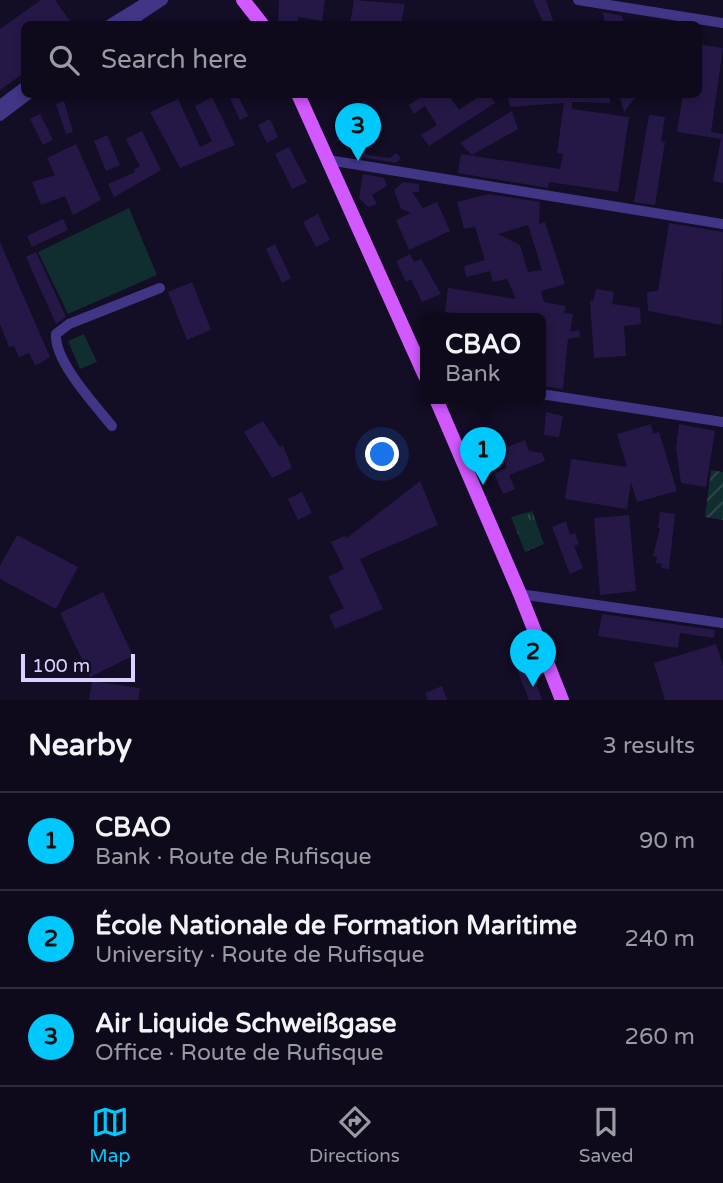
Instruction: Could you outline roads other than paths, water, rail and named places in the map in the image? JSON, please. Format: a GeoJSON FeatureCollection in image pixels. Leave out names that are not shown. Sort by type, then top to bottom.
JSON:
{"type":"FeatureCollection","features":[{"type":"Feature","properties":{"kind":"main road"},"geometry":{"type":"LineString","coordinates":[[243,0],[260,21]]}},
{"type":"Feature","properties":{"kind":"main road"},"geometry":{"type":"LineString","coordinates":[[253,0],[262,21]]}},
{"type":"Feature","properties":{"kind":"main road"},"geometry":{"type":"LineString","coordinates":[[301,98],[420,362]]}},
{"type":"Feature","properties":{"kind":"main road"},"geometry":{"type":"LineString","coordinates":[[438,404],[520,594],[562,700]]}},
{"type":"Feature","properties":{"kind":"street"},"geometry":{"type":"LineString","coordinates":[[115,21],[149,0]]}},
{"type":"Feature","properties":{"kind":"street"},"geometry":{"type":"LineString","coordinates":[[132,21],[163,0]]}},
{"type":"Feature","properties":{"kind":"street"},"geometry":{"type":"LineString","coordinates":[[578,0],[723,23]]}},
{"type":"Feature","properties":{"kind":"street"},"geometry":{"type":"LineString","coordinates":[[0,105],[21,89]]}},
{"type":"Feature","properties":{"kind":"street"},"geometry":{"type":"LineString","coordinates":[[0,116],[24,98]]}},
{"type":"Feature","properties":{"kind":"street"},"geometry":{"type":"LineString","coordinates":[[328,160],[723,224]]}},
{"type":"Feature","properties":{"kind":"street"},"geometry":{"type":"LineString","coordinates":[[112,426],[86,394],[55,346],[56,334],[69,324],[160,288]]}},
{"type":"Feature","properties":{"kind":"street"},"geometry":{"type":"LineString","coordinates":[[546,395],[723,422]]}},
{"type":"Feature","properties":{"kind":"street"},"geometry":{"type":"LineString","coordinates":[[520,594],[723,624]]}},
{"type":"Feature","properties":{"kind":"place","name":"Air Liquide Schweißgase"},"geometry":{"type":"Point","coordinates":[358,161]}},
{"type":"Feature","properties":{"kind":"place","name":"CBAO"},"geometry":{"type":"Point","coordinates":[483,485]}},
{"type":"Feature","properties":{"kind":"place","name":"École Nationale de Formation Maritime"},"geometry":{"type":"Point","coordinates":[533,687]}}]}
